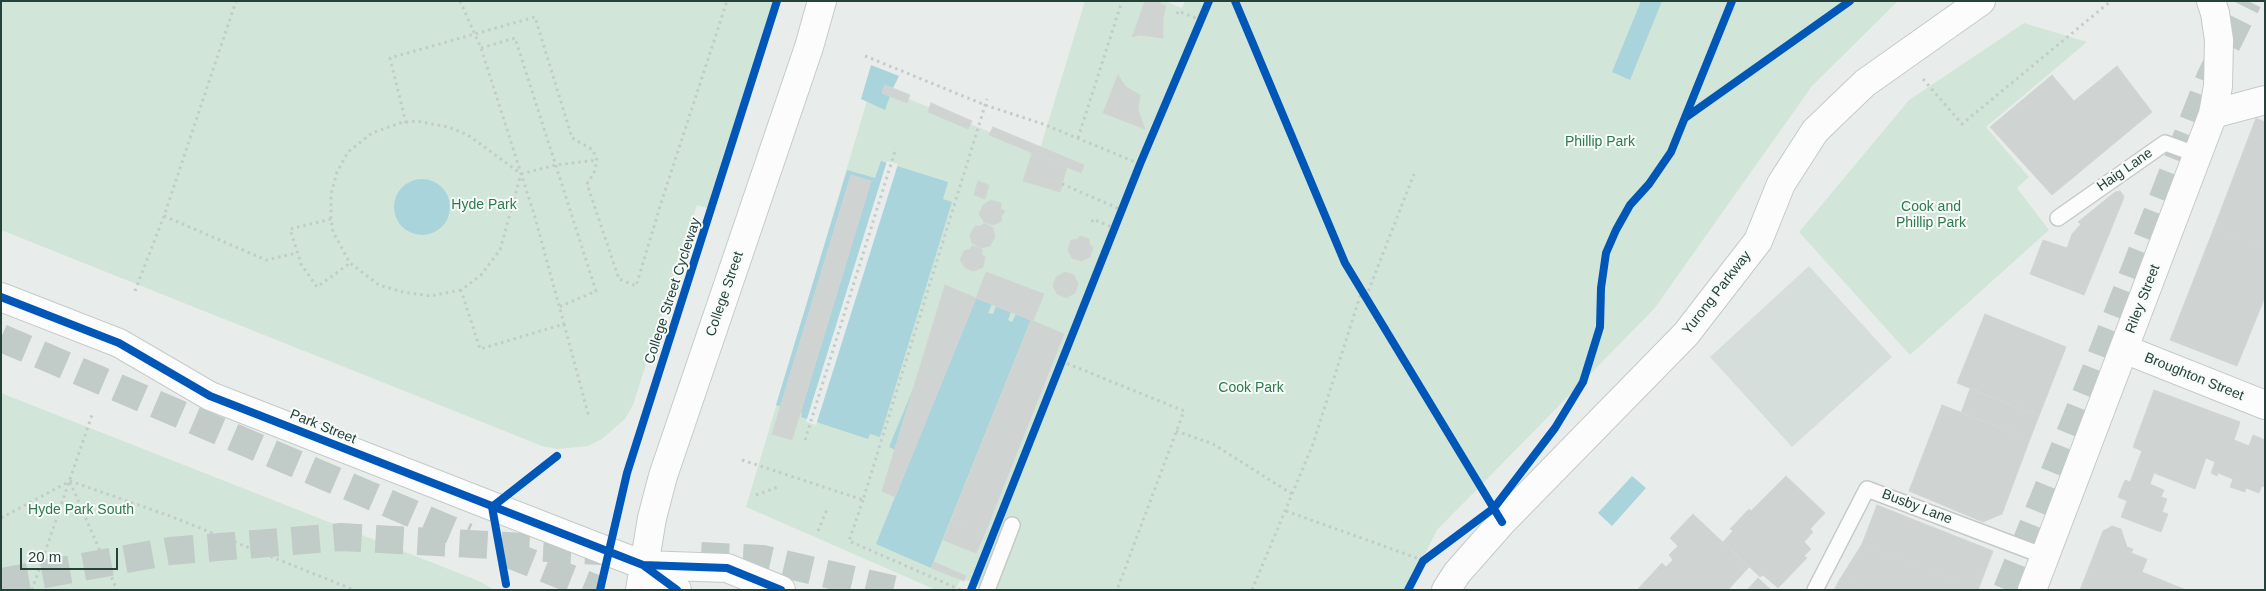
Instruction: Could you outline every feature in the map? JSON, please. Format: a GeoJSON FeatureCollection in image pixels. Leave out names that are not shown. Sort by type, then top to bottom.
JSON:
{"type":"FeatureCollection","features":[{"type":"Feature","properties":{"kind":"street","name":"College Street"},"geometry":{"type":"LineString","coordinates":[[642,578],[652,518],[663,476],[809,47],[822,1]]}},
{"type":"Feature","properties":{"kind":"street","name":"Yurong Parkway"},"geometry":{"type":"LineString","coordinates":[[1446,590],[1457,573],[1502,522],[1686,334],[1758,241],[1781,184],[1815,131],[1865,83],[1981,1]]}},
{"type":"Feature","properties":{"kind":"street","name":"Riley Street"},"geometry":{"type":"LineString","coordinates":[[2032,590],[2213,114],[2218,86],[2219,61],[2215,5]]}},
{"type":"Feature","properties":{"kind":"street"},"geometry":{"type":"LineString","coordinates":[[2213,114],[2265,100]]}},
{"type":"Feature","properties":{"kind":"street","name":"Park Street"},"geometry":{"type":"LineString","coordinates":[[1,297],[119,343],[210,396],[642,578]]}},
{"type":"Feature","properties":{"kind":"street","name":"Broughton Street"},"geometry":{"type":"LineString","coordinates":[[2124,349],[2265,405]]}},
{"type":"Feature","properties":{"kind":"street"},"geometry":{"type":"LineString","coordinates":[[642,578],[727,568],[781,590]]}},
{"type":"Feature","properties":{"kind":"street"},"geometry":{"type":"LineString","coordinates":[[642,578],[677,590]]}},
{"type":"Feature","properties":{"kind":"lane","name":"Haig Lane"},"geometry":{"type":"LineString","coordinates":[[2058,218],[2164,143],[2198,155]]}},
{"type":"Feature","properties":{"kind":"lane","name":"Busby Lane"},"geometry":{"type":"LineString","coordinates":[[1815,590],[1867,489],[2044,556]]}},
{"type":"Feature","properties":{"kind":"lane"},"geometry":{"type":"LineString","coordinates":[[987,590],[1012,526]]}},
{"type":"Feature","properties":{"kind":"path"},"geometry":{"type":"LineString","coordinates":[[135,291],[164,216],[236,1]]}},
{"type":"Feature","properties":{"kind":"path"},"geometry":{"type":"LineString","coordinates":[[460,1],[481,48],[521,174],[589,417]]}},
{"type":"Feature","properties":{"kind":"path"},"geometry":{"type":"LineString","coordinates":[[406,123],[390,58],[535,17],[572,138],[593,150],[597,160],[594,173],[587,184],[619,279],[636,286],[727,1]]}},
{"type":"Feature","properties":{"kind":"path"},"geometry":{"type":"LineString","coordinates":[[1078,138],[1122,1]]}},
{"type":"Feature","properties":{"kind":"path"},"geometry":{"type":"LineString","coordinates":[[1003,506],[1140,164],[1209,1]]}},
{"type":"Feature","properties":{"kind":"path"},"geometry":{"type":"LineString","coordinates":[[1235,1],[1345,263],[1502,522]]}},
{"type":"Feature","properties":{"kind":"path"},"geometry":{"type":"LineString","coordinates":[[1728,10],[1731,1]]}},
{"type":"Feature","properties":{"kind":"path"},"geometry":{"type":"LineString","coordinates":[[1903,56],[1962,124],[2111,1]]}},
{"type":"Feature","properties":{"kind":"path"},"geometry":{"type":"LineString","coordinates":[[1177,14],[1178,11],[1201,20]]}},
{"type":"Feature","properties":{"kind":"path"},"geometry":{"type":"LineString","coordinates":[[481,48],[516,38],[596,291],[559,307]]}},
{"type":"Feature","properties":{"kind":"path"},"geometry":{"type":"LineString","coordinates":[[865,56],[985,105],[1078,138],[1140,164]]}},
{"type":"Feature","properties":{"kind":"path"},"geometry":{"type":"LineString","coordinates":[[961,590],[849,541],[987,98]]}},
{"type":"Feature","properties":{"kind":"path"},"geometry":{"type":"LineString","coordinates":[[417,122],[448,126],[468,135],[521,174],[500,250],[480,275],[462,290],[431,296],[403,292],[379,285],[350,263],[333,232],[331,194],[337,172],[348,152],[372,133],[406,123],[417,122]]}},
{"type":"Feature","properties":{"kind":"path"},"geometry":{"type":"LineString","coordinates":[[806,440],[896,148]]}},
{"type":"Feature","properties":{"kind":"path"},"geometry":{"type":"LineString","coordinates":[[521,174],[556,165],[597,160]]}},
{"type":"Feature","properties":{"kind":"path"},"geometry":{"type":"LineString","coordinates":[[1366,297],[1414,174]]}},
{"type":"Feature","properties":{"kind":"path"},"geometry":{"type":"LineString","coordinates":[[1062,184],[1122,210]]}},
{"type":"Feature","properties":{"kind":"path"},"geometry":{"type":"LineString","coordinates":[[164,216],[266,260],[297,253]]}},
{"type":"Feature","properties":{"kind":"path"},"geometry":{"type":"LineString","coordinates":[[331,219],[290,229],[301,264],[317,287],[350,263]]}},
{"type":"Feature","properties":{"kind":"path"},"geometry":{"type":"LineString","coordinates":[[1092,222],[1093,219],[1114,228]]}},
{"type":"Feature","properties":{"kind":"path"},"geometry":{"type":"LineString","coordinates":[[462,290],[480,349],[564,324]]}},
{"type":"Feature","properties":{"kind":"path"},"geometry":{"type":"LineString","coordinates":[[1252,590],[1313,444],[1362,290]]}},
{"type":"Feature","properties":{"kind":"path"},"geometry":{"type":"LineString","coordinates":[[1061,361],[1184,410],[1117,590]]}},
{"type":"Feature","properties":{"kind":"path"},"geometry":{"type":"LineString","coordinates":[[32,590],[93,412]]}},
{"type":"Feature","properties":{"kind":"path"},"geometry":{"type":"LineString","coordinates":[[1176,431],[1213,444],[1292,494]]}},
{"type":"Feature","properties":{"kind":"path"},"geometry":{"type":"LineString","coordinates":[[742,460],[863,500]]}},
{"type":"Feature","properties":{"kind":"path"},"geometry":{"type":"LineString","coordinates":[[70,481],[117,590]]}},
{"type":"Feature","properties":{"kind":"path"},"geometry":{"type":"LineString","coordinates":[[1,518],[70,481],[170,516],[354,590]]}},
{"type":"Feature","properties":{"kind":"path"},"geometry":{"type":"LineString","coordinates":[[756,495],[778,487]]}},
{"type":"Feature","properties":{"kind":"path"},"geometry":{"type":"LineString","coordinates":[[818,531],[828,507]]}},
{"type":"Feature","properties":{"kind":"path"},"geometry":{"type":"LineString","coordinates":[[1286,510],[1422,564],[1431,555]]}},
{"type":"Feature","properties":{"kind":"shaded area"},"geometry":{"type":"Polygon","coordinates":[[[1809,266],[1892,357],[1792,447],[1710,357],[1809,266]]]}},
{"type":"Feature","properties":{"kind":"green space","name":"Hyde Park"},"geometry":{"type":"Polygon","coordinates":[[[1,1],[774,1],[710,209],[697,205],[633,405],[625,419],[602,439],[588,446],[558,449],[542,446],[1,230],[1,1]]]}},
{"type":"Feature","properties":{"kind":"green space"},"geometry":{"type":"Polygon","coordinates":[[[1085,1],[1164,1],[1182,8],[1185,1],[1898,1],[1812,86],[1654,309],[1437,530],[1407,590],[992,590],[961,578],[956,590],[936,590],[746,507],[872,84],[1039,152],[1085,1]]]}},
{"type":"Feature","properties":{"kind":"green space","name":"Cook and Phillip Park"},"geometry":{"type":"Polygon","coordinates":[[[2024,23],[2087,42],[1986,127],[2029,177],[2017,188],[2049,230],[1910,355],[1799,232],[1909,100],[2024,23]]]}},
{"type":"Feature","properties":{"kind":"green space","name":"Hyde Park South"},"geometry":{"type":"Polygon","coordinates":[[[1,393],[479,581],[494,590],[1,590],[1,393]]]}},
{"type":"Feature","properties":{"kind":"water"},"geometry":{"type":"Polygon","coordinates":[[[1641,1],[1662,1],[1630,80],[1612,72],[1641,1]]]}},
{"type":"Feature","properties":{"kind":"water"},"geometry":{"type":"Polygon","coordinates":[[[871,65],[899,76],[893,88],[882,93],[890,96],[885,110],[861,99],[871,65]]]}},
{"type":"Feature","properties":{"kind":"water"},"geometry":{"type":"Polygon","coordinates":[[[881,161],[948,182],[943,199],[952,202],[880,437],[870,434],[868,439],[801,417],[802,413],[776,405],[847,170],[875,178],[881,161]]]}},
{"type":"Feature","properties":{"kind":"water"},"geometry":{"type":"Polygon","coordinates":[[[422,179],[437,184],[445,192],[450,207],[445,222],[437,230],[422,235],[407,230],[399,222],[394,207],[399,192],[407,184],[422,179]]]}},
{"type":"Feature","properties":{"kind":"water"},"geometry":{"type":"Polygon","coordinates":[[[951,297],[976,298],[992,304],[988,313],[993,314],[996,306],[1011,312],[1008,320],[1012,322],[1016,314],[1031,320],[931,568],[876,544],[911,457],[889,447],[951,297]]]}},
{"type":"Feature","properties":{"kind":"water"},"geometry":{"type":"Polygon","coordinates":[[[1632,476],[1646,488],[1612,526],[1598,513],[1632,476]]]}},
{"type":"Feature","properties":{"kind":"pier"},"geometry":{"type":"Polygon","coordinates":[[[887,161],[898,164],[816,425],[806,422],[887,161]]]}},
{"type":"Feature","properties":{"kind":"building"},"geometry":{"type":"Polygon","coordinates":[[[1145,1],[1155,1],[1166,6],[1163,18],[1163,38],[1140,35],[1132,37],[1145,1]]]}},
{"type":"Feature","properties":{"kind":"building"},"geometry":{"type":"Polygon","coordinates":[[[2117,66],[2152,112],[2052,195],[1990,127],[2052,75],[2074,101],[2117,66]]]}},
{"type":"Feature","properties":{"kind":"building"},"geometry":{"type":"Polygon","coordinates":[[[1118,75],[1126,87],[1140,95],[1138,110],[1145,129],[1103,113],[1118,75]]]}},
{"type":"Feature","properties":{"kind":"building"},"geometry":{"type":"Polygon","coordinates":[[[885,85],[910,95],[907,103],[882,93],[885,85]]]}},
{"type":"Feature","properties":{"kind":"building"},"geometry":{"type":"Polygon","coordinates":[[[931,103],[972,121],[968,129],[928,112],[931,103]]]}},
{"type":"Feature","properties":{"kind":"building"},"geometry":{"type":"Polygon","coordinates":[[[2256,118],[2265,122],[2265,248],[2214,228],[2256,118]]]}},
{"type":"Feature","properties":{"kind":"building"},"geometry":{"type":"Polygon","coordinates":[[[993,127],[1084,165],[1081,173],[989,135],[993,127]]]}},
{"type":"Feature","properties":{"kind":"building"},"geometry":{"type":"Polygon","coordinates":[[[1032,153],[1067,167],[1060,192],[1023,181],[1032,153]]]}},
{"type":"Feature","properties":{"kind":"building"},"geometry":{"type":"Polygon","coordinates":[[[851,175],[871,181],[792,440],[772,434],[851,175]]]}},
{"type":"Feature","properties":{"kind":"building"},"geometry":{"type":"Polygon","coordinates":[[[978,181],[989,185],[985,199],[974,195],[978,181]]]}},
{"type":"Feature","properties":{"kind":"building"},"geometry":{"type":"Polygon","coordinates":[[[2120,191],[2124,196],[2123,200],[2084,295],[2030,274],[2043,240],[2067,248],[2072,234],[2081,224],[2078,222],[2115,192],[2120,191]]]}},
{"type":"Feature","properties":{"kind":"building"},"geometry":{"type":"Polygon","coordinates":[[[991,200],[1001,203],[1001,209],[1005,211],[1001,217],[1002,221],[993,225],[984,222],[979,214],[983,205],[991,200]]]}},
{"type":"Feature","properties":{"kind":"building"},"geometry":{"type":"Polygon","coordinates":[[[984,223],[993,228],[995,237],[990,246],[980,248],[972,243],[970,235],[975,226],[981,226],[984,223]]]}},
{"type":"Feature","properties":{"kind":"building"},"geometry":{"type":"Polygon","coordinates":[[[2214,228],[2265,248],[2265,297],[2237,366],[2170,340],[2214,228]]]}},
{"type":"Feature","properties":{"kind":"building"},"geometry":{"type":"Polygon","coordinates":[[[1080,236],[1089,239],[1090,245],[1093,247],[1090,257],[1081,261],[1072,258],[1068,250],[1071,240],[1078,239],[1080,236]]]}},
{"type":"Feature","properties":{"kind":"building"},"geometry":{"type":"Polygon","coordinates":[[[972,246],[982,249],[982,255],[985,257],[983,267],[974,271],[965,268],[960,260],[964,251],[972,246]]]}},
{"type":"Feature","properties":{"kind":"building"},"geometry":{"type":"Polygon","coordinates":[[[986,272],[1044,294],[1033,321],[976,298],[986,272]]]}},
{"type":"Feature","properties":{"kind":"building"},"geometry":{"type":"Polygon","coordinates":[[[1065,272],[1074,275],[1078,284],[1075,293],[1066,298],[1057,294],[1053,286],[1056,277],[1065,272]]]}},
{"type":"Feature","properties":{"kind":"building"},"geometry":{"type":"Polygon","coordinates":[[[945,285],[976,298],[895,497],[882,491],[945,285]]]}},
{"type":"Feature","properties":{"kind":"building"},"geometry":{"type":"Polygon","coordinates":[[[1985,314],[2066,347],[2039,416],[1957,383],[1985,314]]]}},
{"type":"Feature","properties":{"kind":"building"},"geometry":{"type":"Polygon","coordinates":[[[1031,320],[1064,334],[985,533],[951,520],[1031,320]]]}},
{"type":"Feature","properties":{"kind":"building"},"geometry":{"type":"Polygon","coordinates":[[[1970,389],[2039,416],[2030,439],[1961,413],[1970,389]]]}},
{"type":"Feature","properties":{"kind":"building"},"geometry":{"type":"Polygon","coordinates":[[[2154,390],[2240,422],[2234,440],[2249,446],[2253,435],[2265,440],[2265,487],[2262,486],[2259,493],[2246,488],[2245,492],[2230,487],[2233,479],[2218,473],[2217,476],[2211,473],[2215,462],[2206,458],[2195,489],[2154,473],[2150,484],[2164,490],[2161,497],[2167,499],[2162,512],[2168,514],[2161,532],[2121,517],[2127,501],[2118,497],[2125,480],[2130,482],[2142,451],[2133,447],[2154,390]]]}},
{"type":"Feature","properties":{"kind":"building"},"geometry":{"type":"Polygon","coordinates":[[[1942,405],[2030,439],[2002,514],[1983,522],[1909,491],[1942,405]]]}},
{"type":"Feature","properties":{"kind":"building"},"geometry":{"type":"Polygon","coordinates":[[[1786,476],[1825,513],[1810,529],[1813,532],[1804,542],[1811,549],[1804,556],[1807,558],[1778,588],[1763,575],[1760,577],[1723,542],[1733,531],[1730,529],[1749,509],[1751,511],[1786,476]]]}},
{"type":"Feature","properties":{"kind":"building"},"geometry":{"type":"Polygon","coordinates":[[[1877,505],[1993,551],[1978,590],[1862,544],[1877,505]]]}},
{"type":"Feature","properties":{"kind":"building"},"geometry":{"type":"Polygon","coordinates":[[[1693,514],[1749,567],[1728,590],[1637,590],[1662,563],[1666,567],[1673,560],[1669,555],[1678,546],[1670,538],[1693,514]]]}},
{"type":"Feature","properties":{"kind":"building"},"geometry":{"type":"Polygon","coordinates":[[[951,520],[985,533],[976,553],[943,540],[951,520]]]}},
{"type":"Feature","properties":{"kind":"building"},"geometry":{"type":"Polygon","coordinates":[[[2112,526],[2121,529],[2127,547],[2133,549],[2131,553],[2147,559],[2142,572],[2186,590],[2080,590],[2103,531],[2112,526]]]}},
{"type":"Feature","properties":{"kind":"building"},"geometry":{"type":"Polygon","coordinates":[[[1862,544],[1978,590],[1870,590],[1840,579],[1862,544]]]}},
{"type":"Feature","properties":{"kind":"building"},"geometry":{"type":"Polygon","coordinates":[[[934,562],[966,576],[964,581],[931,568],[934,562]]]}},
{"type":"Feature","properties":{"kind":"building"},"geometry":{"type":"Polygon","coordinates":[[[1758,578],[1771,590],[1747,590],[1758,578]]]}},
{"type":"Feature","properties":{"kind":"building"},"geometry":{"type":"Polygon","coordinates":[[[1840,579],[1870,590],[1834,590],[1840,579]]]}},
{"type":"Feature","properties":{"kind":"tunnel"},"geometry":{"type":"LineString","coordinates":[[2007,590],[2210,78],[2248,1]]}},
{"type":"Feature","properties":{"kind":"tunnel"},"geometry":{"type":"LineString","coordinates":[[1,338],[467,537]]}},
{"type":"Feature","properties":{"kind":"tunnel"},"geometry":{"type":"LineString","coordinates":[[1,582],[170,551],[341,537],[601,551]]}},
{"type":"Feature","properties":{"kind":"tunnel"},"geometry":{"type":"LineString","coordinates":[[506,553],[599,590]]}},
{"type":"Feature","properties":{"kind":"tunnel"},"geometry":{"type":"LineString","coordinates":[[701,556],[762,559],[896,590]]}},
{"type":"Feature","properties":{"kind":"cycle path","name":"College Street Cycleway"},"geometry":{"type":"LineString","coordinates":[[600,590],[627,473],[777,1]]}},
{"type":"Feature","properties":{"kind":"cycle path"},"geometry":{"type":"LineString","coordinates":[[971,590],[1140,164],[1209,1]]}},
{"type":"Feature","properties":{"kind":"cycle path"},"geometry":{"type":"LineString","coordinates":[[1235,1],[1345,263],[1502,522]]}},
{"type":"Feature","properties":{"kind":"cycle path"},"geometry":{"type":"LineString","coordinates":[[1408,590],[1423,561],[1494,508],[1555,428],[1583,382],[1600,327],[1601,288],[1606,253],[1630,205],[1649,184],[1671,152],[1732,1]]}},
{"type":"Feature","properties":{"kind":"cycle path"},"geometry":{"type":"LineString","coordinates":[[1685,118],[1850,1]]}},
{"type":"Feature","properties":{"kind":"cycle path"},"geometry":{"type":"LineString","coordinates":[[1,297],[119,343],[210,396],[643,565],[677,590]]}},
{"type":"Feature","properties":{"kind":"cycle path"},"geometry":{"type":"LineString","coordinates":[[506,584],[492,507],[557,456]]}},
{"type":"Feature","properties":{"kind":"cycle path"},"geometry":{"type":"LineString","coordinates":[[643,565],[727,568],[781,590]]}},
{"type":"Feature","properties":{"kind":"park label","name":"Phillip Park"},"geometry":{"type":"Point","coordinates":[1600,142]}},
{"type":"Feature","properties":{"kind":"park label","name":"Cook Park"},"geometry":{"type":"Point","coordinates":[1251,388]}}]}
